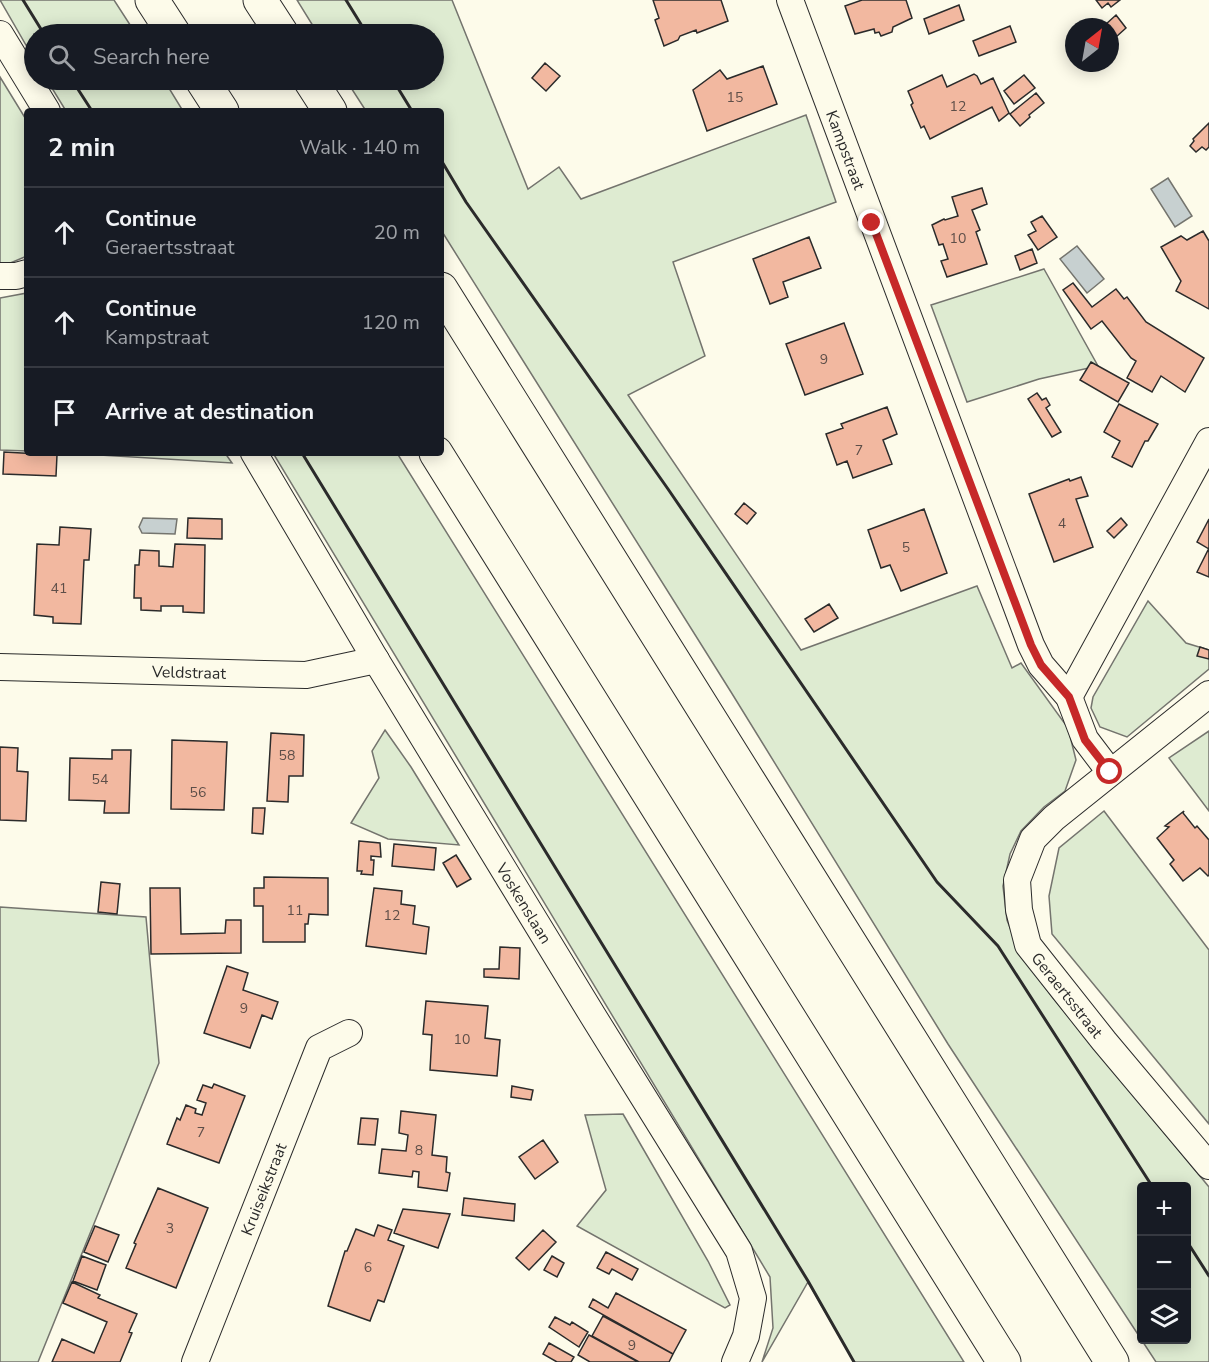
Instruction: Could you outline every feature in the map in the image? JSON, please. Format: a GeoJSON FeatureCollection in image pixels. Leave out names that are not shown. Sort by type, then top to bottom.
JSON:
{"type":"FeatureCollection","features":[{"type":"Feature","properties":{"kind":"highway"},"geometry":{"type":"LineString","coordinates":[[152,0],[168,24]]}},
{"type":"Feature","properties":{"kind":"highway"},"geometry":{"type":"LineString","coordinates":[[260,0],[276,24]]}},
{"type":"Feature","properties":{"kind":"highway"},"geometry":{"type":"LineString","coordinates":[[208,90],[220,108]]}},
{"type":"Feature","properties":{"kind":"highway"},"geometry":{"type":"LineString","coordinates":[[316,90],[328,108]]}},
{"type":"Feature","properties":{"kind":"highway"},"geometry":{"type":"LineString","coordinates":[[444,294],[1112,1362]]}},
{"type":"Feature","properties":{"kind":"highway"},"geometry":{"type":"LineString","coordinates":[[438,456],[1004,1362]]}},
{"type":"Feature","properties":{"kind":"street","name":"Kampstraat"},"geometry":{"type":"LineString","coordinates":[[790,0],[1031,645],[1041,665],[1069,697]]}},
{"type":"Feature","properties":{"kind":"street"},"geometry":{"type":"LineString","coordinates":[[0,34],[24,73]]}},
{"type":"Feature","properties":{"kind":"street"},"geometry":{"type":"LineString","coordinates":[[34,90],[45,108]]}},
{"type":"Feature","properties":{"kind":"street"},"geometry":{"type":"LineString","coordinates":[[0,276],[24,274]]}},
{"type":"Feature","properties":{"kind":"street"},"geometry":{"type":"LineString","coordinates":[[1110,772],[1085,740],[1069,697],[1209,441]]}},
{"type":"Feature","properties":{"kind":"street","name":"Voskenslaan"},"geometry":{"type":"LineString","coordinates":[[256,456],[376,660],[592,1016],[739,1251],[753,1298],[746,1336],[735,1362]]}},
{"type":"Feature","properties":{"kind":"street","name":"Veldstraat"},"geometry":{"type":"LineString","coordinates":[[0,667],[306,675],[376,660]]}},
{"type":"Feature","properties":{"kind":"street","name":"Geraertsstraat"},"geometry":{"type":"LineString","coordinates":[[1209,694],[1059,813],[1034,839],[1017,880],[1018,910],[1028,945],[1104,1041],[1209,1166]]}},
{"type":"Feature","properties":{"kind":"street","name":"Kruiseikstraat"},"geometry":{"type":"LineString","coordinates":[[195,1362],[319,1048],[349,1033]]}},
{"type":"Feature","properties":{"kind":"green space"},"geometry":{"type":"Polygon","coordinates":[[[0,0],[114,0],[130,24],[24,24],[24,42],[0,0]]]}},
{"type":"Feature","properties":{"kind":"green space"},"geometry":{"type":"Polygon","coordinates":[[[297,0],[452,0],[528,189],[559,167],[581,199],[806,115],[836,202],[673,262],[705,356],[628,395],[801,650],[977,586],[1012,668],[1021,663],[1068,728],[1076,760],[1065,791],[1044,807],[1021,831],[1010,854],[1003,886],[1007,920],[1021,955],[1053,998],[1209,1187],[1209,1362],[1156,1362],[1144,1344],[1191,1344],[1191,1182],[1137,1182],[1137,1333],[948,1044],[731,692],[444,235],[444,108],[364,108],[352,90],[444,90],[444,24],[312,24],[297,0]]]}},
{"type":"Feature","properties":{"kind":"green space"},"geometry":{"type":"Polygon","coordinates":[[[0,77],[24,116],[24,257],[8,264],[0,264],[0,77]]]}},
{"type":"Feature","properties":{"kind":"green space"},"geometry":{"type":"Polygon","coordinates":[[[53,90],[170,90],[181,108],[64,108],[53,90]]]}},
{"type":"Feature","properties":{"kind":"green space"},"geometry":{"type":"Polygon","coordinates":[[[1044,269],[1098,366],[1039,379],[967,402],[931,305],[1044,269]]]}},
{"type":"Feature","properties":{"kind":"green space"},"geometry":{"type":"Polygon","coordinates":[[[24,294],[24,451],[0,450],[0,298],[24,294]]]}},
{"type":"Feature","properties":{"kind":"green space"},"geometry":{"type":"Polygon","coordinates":[[[116,456],[227,456],[232,463],[116,456]]]}},
{"type":"Feature","properties":{"kind":"green space"},"geometry":{"type":"Polygon","coordinates":[[[275,456],[399,456],[964,1362],[854,1362],[808,1282],[762,1362],[773,1328],[770,1277],[275,456]]]}},
{"type":"Feature","properties":{"kind":"green space"},"geometry":{"type":"Polygon","coordinates":[[[1148,601],[1186,643],[1209,650],[1209,669],[1127,737],[1100,727],[1091,708],[1093,697],[1148,601]]]}},
{"type":"Feature","properties":{"kind":"green space"},"geometry":{"type":"Polygon","coordinates":[[[385,730],[411,767],[459,845],[388,839],[351,823],[379,778],[372,751],[385,730]]]}},
{"type":"Feature","properties":{"kind":"green space"},"geometry":{"type":"Polygon","coordinates":[[[1209,731],[1209,811],[1169,758],[1209,731]]]}},
{"type":"Feature","properties":{"kind":"green space"},"geometry":{"type":"Polygon","coordinates":[[[1104,811],[1209,950],[1209,1124],[1052,934],[1049,896],[1059,848],[1104,811]]]}},
{"type":"Feature","properties":{"kind":"green space"},"geometry":{"type":"Polygon","coordinates":[[[0,907],[146,917],[159,1063],[38,1362],[0,1362],[0,907]]]}},
{"type":"Feature","properties":{"kind":"green space"},"geometry":{"type":"Polygon","coordinates":[[[623,1114],[708,1261],[730,1305],[725,1308],[577,1226],[606,1190],[585,1115],[623,1114]]]}},
{"type":"Feature","properties":{"kind":"shaded area"},"geometry":{"type":"Polygon","coordinates":[[[1168,178],[1192,216],[1175,227],[1151,189],[1168,178]]]}},
{"type":"Feature","properties":{"kind":"shaded area"},"geometry":{"type":"Polygon","coordinates":[[[1077,246],[1104,279],[1087,293],[1060,259],[1077,246]]]}},
{"type":"Feature","properties":{"kind":"shaded area"},"geometry":{"type":"Polygon","coordinates":[[[143,518],[177,519],[175,534],[142,533],[139,527],[143,518]]]}},
{"type":"Feature","properties":{"kind":"building"},"geometry":{"type":"Polygon","coordinates":[[[653,0],[721,0],[728,21],[697,33],[696,30],[680,36],[678,40],[664,46],[655,20],[659,18],[653,0]]]}},
{"type":"Feature","properties":{"kind":"building"},"geometry":{"type":"Polygon","coordinates":[[[862,0],[906,0],[912,18],[893,27],[892,32],[881,36],[879,32],[875,33],[874,29],[855,34],[845,6],[862,0]]]}},
{"type":"Feature","properties":{"kind":"building"},"geometry":{"type":"Polygon","coordinates":[[[1096,0],[1120,0],[1111,7],[1108,3],[1102,8],[1096,0]]]}},
{"type":"Feature","properties":{"kind":"building"},"geometry":{"type":"Polygon","coordinates":[[[959,5],[964,20],[929,34],[924,19],[959,5]]]}},
{"type":"Feature","properties":{"kind":"building"},"geometry":{"type":"Polygon","coordinates":[[[1119,19],[1126,28],[1119,34],[1119,19]]]}},
{"type":"Feature","properties":{"kind":"building"},"geometry":{"type":"Polygon","coordinates":[[[1010,26],[1016,42],[979,56],[973,41],[1010,26]]]}},
{"type":"Feature","properties":{"kind":"building"},"geometry":{"type":"Polygon","coordinates":[[[545,63],[560,76],[546,91],[532,78],[545,63]]]}},
{"type":"Feature","properties":{"kind":"building"},"geometry":{"type":"Polygon","coordinates":[[[763,66],[777,104],[707,131],[693,90],[720,70],[727,79],[763,66]]]}},
{"type":"Feature","properties":{"kind":"building"},"geometry":{"type":"Polygon","coordinates":[[[974,74],[981,84],[993,78],[1009,113],[999,121],[992,107],[930,139],[924,126],[921,128],[911,105],[913,103],[908,91],[942,75],[947,87],[974,74]]]}},
{"type":"Feature","properties":{"kind":"building"},"geometry":{"type":"Polygon","coordinates":[[[1024,75],[1035,88],[1014,104],[1004,91],[1024,75]]]}},
{"type":"Feature","properties":{"kind":"building"},"geometry":{"type":"Polygon","coordinates":[[[1036,93],[1044,103],[1020,126],[1010,114],[1036,93]]]}},
{"type":"Feature","properties":{"kind":"building"},"geometry":{"type":"Polygon","coordinates":[[[1209,123],[1209,147],[1206,150],[1202,147],[1196,152],[1190,146],[1193,139],[1209,123]]]}},
{"type":"Feature","properties":{"kind":"building"},"geometry":{"type":"Polygon","coordinates":[[[982,188],[987,204],[972,210],[980,230],[976,232],[987,264],[947,277],[941,261],[948,259],[943,244],[939,245],[932,225],[958,216],[952,197],[982,188]]]}},
{"type":"Feature","properties":{"kind":"building"},"geometry":{"type":"Polygon","coordinates":[[[1042,216],[1057,237],[1038,250],[1028,235],[1036,231],[1031,222],[1042,216]]]}},
{"type":"Feature","properties":{"kind":"building"},"geometry":{"type":"Polygon","coordinates":[[[1203,231],[1209,241],[1209,309],[1176,291],[1181,281],[1161,247],[1181,236],[1187,240],[1203,231]]]}},
{"type":"Feature","properties":{"kind":"building"},"geometry":{"type":"Polygon","coordinates":[[[809,237],[821,268],[783,282],[788,297],[770,304],[753,259],[809,237]]]}},
{"type":"Feature","properties":{"kind":"building"},"geometry":{"type":"Polygon","coordinates":[[[1032,249],[1037,263],[1020,270],[1015,256],[1032,249]]]}},
{"type":"Feature","properties":{"kind":"building"},"geometry":{"type":"Polygon","coordinates":[[[1073,283],[1092,307],[1116,289],[1124,299],[1127,297],[1146,322],[1204,358],[1185,392],[1161,376],[1152,392],[1127,378],[1136,361],[1131,358],[1102,321],[1091,329],[1063,290],[1073,283]]]}},
{"type":"Feature","properties":{"kind":"building"},"geometry":{"type":"Polygon","coordinates":[[[844,323],[863,374],[805,395],[786,344],[844,323]]]}},
{"type":"Feature","properties":{"kind":"building"},"geometry":{"type":"Polygon","coordinates":[[[1091,362],[1129,383],[1118,402],[1080,380],[1091,362]]]}},
{"type":"Feature","properties":{"kind":"building"},"geometry":{"type":"Polygon","coordinates":[[[1037,393],[1042,400],[1046,398],[1050,405],[1046,408],[1061,432],[1052,437],[1028,399],[1037,393]]]}},
{"type":"Feature","properties":{"kind":"building"},"geometry":{"type":"Polygon","coordinates":[[[1119,404],[1158,424],[1148,441],[1145,441],[1132,467],[1112,457],[1120,441],[1104,432],[1119,404]]]}},
{"type":"Feature","properties":{"kind":"building"},"geometry":{"type":"Polygon","coordinates":[[[887,407],[897,434],[883,440],[892,464],[853,478],[847,461],[837,465],[826,434],[843,428],[841,424],[887,407]]]}},
{"type":"Feature","properties":{"kind":"building"},"geometry":{"type":"Polygon","coordinates":[[[4,452],[24,453],[24,456],[57,456],[56,476],[3,474],[4,452]]]}},
{"type":"Feature","properties":{"kind":"building"},"geometry":{"type":"Polygon","coordinates":[[[1081,477],[1088,496],[1076,499],[1093,547],[1054,562],[1029,494],[1069,479],[1070,481],[1081,477]]]}},
{"type":"Feature","properties":{"kind":"building"},"geometry":{"type":"Polygon","coordinates":[[[744,503],[756,513],[747,524],[735,514],[744,503]]]}},
{"type":"Feature","properties":{"kind":"building"},"geometry":{"type":"Polygon","coordinates":[[[924,509],[947,573],[901,591],[890,565],[881,568],[868,530],[924,509]]]}},
{"type":"Feature","properties":{"kind":"building"},"geometry":{"type":"Polygon","coordinates":[[[188,518],[222,519],[222,539],[187,538],[188,518]]]}},
{"type":"Feature","properties":{"kind":"building"},"geometry":{"type":"Polygon","coordinates":[[[1121,518],[1127,525],[1114,538],[1107,531],[1121,518]]]}},
{"type":"Feature","properties":{"kind":"building"},"geometry":{"type":"Polygon","coordinates":[[[1209,519],[1209,549],[1197,542],[1209,519]]]}},
{"type":"Feature","properties":{"kind":"building"},"geometry":{"type":"Polygon","coordinates":[[[60,527],[91,529],[89,560],[84,560],[81,624],[53,623],[53,617],[34,615],[37,544],[59,545],[60,527]]]}},
{"type":"Feature","properties":{"kind":"building"},"geometry":{"type":"Polygon","coordinates":[[[175,544],[205,545],[204,613],[183,612],[183,606],[161,606],[161,611],[141,610],[141,598],[134,598],[135,565],[139,565],[140,550],[159,551],[159,566],[173,567],[175,544]]]}},
{"type":"Feature","properties":{"kind":"building"},"geometry":{"type":"Polygon","coordinates":[[[1209,548],[1209,577],[1197,572],[1209,548]]]}},
{"type":"Feature","properties":{"kind":"building"},"geometry":{"type":"Polygon","coordinates":[[[829,604],[838,618],[814,632],[805,619],[829,604]]]}},
{"type":"Feature","properties":{"kind":"building"},"geometry":{"type":"Polygon","coordinates":[[[1200,647],[1209,650],[1209,659],[1197,656],[1200,647]]]}},
{"type":"Feature","properties":{"kind":"building"},"geometry":{"type":"Polygon","coordinates":[[[271,733],[304,735],[303,776],[289,776],[288,802],[267,801],[271,733]]]}},
{"type":"Feature","properties":{"kind":"building"},"geometry":{"type":"Polygon","coordinates":[[[172,740],[227,742],[224,810],[171,809],[172,740]]]}},
{"type":"Feature","properties":{"kind":"building"},"geometry":{"type":"Polygon","coordinates":[[[0,747],[18,748],[17,771],[28,772],[26,821],[0,820],[0,747]]]}},
{"type":"Feature","properties":{"kind":"building"},"geometry":{"type":"Polygon","coordinates":[[[112,750],[131,750],[129,813],[104,813],[105,801],[69,800],[70,758],[112,759],[112,750]]]}},
{"type":"Feature","properties":{"kind":"building"},"geometry":{"type":"Polygon","coordinates":[[[253,808],[265,808],[263,834],[252,833],[253,808]]]}},
{"type":"Feature","properties":{"kind":"building"},"geometry":{"type":"Polygon","coordinates":[[[1184,811],[1183,813],[1195,828],[1197,826],[1209,840],[1209,875],[1200,868],[1183,881],[1170,864],[1174,860],[1157,838],[1169,827],[1165,826],[1184,811]]]}},
{"type":"Feature","properties":{"kind":"building"},"geometry":{"type":"Polygon","coordinates":[[[359,841],[380,843],[381,857],[371,856],[371,860],[374,860],[373,875],[361,874],[362,871],[357,871],[359,841]]]}},
{"type":"Feature","properties":{"kind":"building"},"geometry":{"type":"Polygon","coordinates":[[[394,844],[436,848],[434,870],[392,866],[394,844]]]}},
{"type":"Feature","properties":{"kind":"building"},"geometry":{"type":"Polygon","coordinates":[[[456,855],[471,879],[457,887],[443,863],[456,855]]]}},
{"type":"Feature","properties":{"kind":"building"},"geometry":{"type":"Polygon","coordinates":[[[264,877],[328,878],[328,915],[309,914],[308,924],[305,924],[305,942],[263,942],[263,906],[254,906],[254,888],[264,888],[264,877]]]}},
{"type":"Feature","properties":{"kind":"building"},"geometry":{"type":"Polygon","coordinates":[[[101,882],[120,884],[117,914],[98,912],[101,882]]]}},
{"type":"Feature","properties":{"kind":"building"},"geometry":{"type":"Polygon","coordinates":[[[150,888],[180,888],[181,934],[225,933],[226,920],[241,920],[241,953],[151,954],[150,888]]]}},
{"type":"Feature","properties":{"kind":"building"},"geometry":{"type":"Polygon","coordinates":[[[374,888],[402,891],[401,904],[415,906],[413,924],[429,927],[426,954],[366,946],[374,888]]]}},
{"type":"Feature","properties":{"kind":"building"},"geometry":{"type":"Polygon","coordinates":[[[500,947],[520,948],[519,979],[484,977],[484,969],[499,969],[500,947]]]}},
{"type":"Feature","properties":{"kind":"building"},"geometry":{"type":"Polygon","coordinates":[[[227,966],[248,973],[243,990],[278,1002],[272,1019],[262,1015],[250,1048],[204,1033],[227,966]]]}},
{"type":"Feature","properties":{"kind":"building"},"geometry":{"type":"Polygon","coordinates":[[[426,1001],[488,1006],[485,1038],[500,1040],[497,1076],[430,1070],[432,1035],[423,1034],[426,1001]]]}},
{"type":"Feature","properties":{"kind":"building"},"geometry":{"type":"Polygon","coordinates":[[[214,1084],[245,1096],[219,1163],[167,1144],[177,1118],[180,1120],[186,1105],[196,1109],[195,1113],[202,1115],[206,1103],[197,1100],[203,1085],[212,1088],[214,1084]]]}},
{"type":"Feature","properties":{"kind":"building"},"geometry":{"type":"Polygon","coordinates":[[[512,1086],[533,1090],[531,1100],[511,1097],[512,1086]]]}},
{"type":"Feature","properties":{"kind":"building"},"geometry":{"type":"Polygon","coordinates":[[[401,1111],[436,1115],[432,1155],[447,1157],[446,1172],[450,1173],[447,1191],[418,1187],[419,1172],[413,1171],[412,1177],[379,1173],[382,1149],[406,1151],[408,1135],[399,1133],[401,1111]]]}},
{"type":"Feature","properties":{"kind":"building"},"geometry":{"type":"Polygon","coordinates":[[[361,1118],[378,1119],[375,1145],[358,1144],[361,1118]]]}},
{"type":"Feature","properties":{"kind":"building"},"geometry":{"type":"Polygon","coordinates":[[[543,1140],[558,1162],[535,1179],[519,1157],[543,1140]]]}},
{"type":"Feature","properties":{"kind":"building"},"geometry":{"type":"Polygon","coordinates":[[[158,1188],[208,1208],[176,1288],[126,1268],[136,1244],[134,1243],[158,1188]]]}},
{"type":"Feature","properties":{"kind":"building"},"geometry":{"type":"Polygon","coordinates":[[[464,1198],[515,1204],[514,1221],[462,1215],[464,1198]]]}},
{"type":"Feature","properties":{"kind":"building"},"geometry":{"type":"Polygon","coordinates":[[[403,1209],[450,1214],[438,1248],[394,1233],[403,1209]]]}},
{"type":"Feature","properties":{"kind":"building"},"geometry":{"type":"Polygon","coordinates":[[[378,1225],[392,1230],[388,1240],[404,1246],[384,1302],[378,1300],[370,1321],[328,1306],[345,1251],[356,1229],[374,1236],[378,1225]]]}},
{"type":"Feature","properties":{"kind":"building"},"geometry":{"type":"Polygon","coordinates":[[[95,1226],[119,1235],[108,1262],[84,1252],[95,1226]]]}},
{"type":"Feature","properties":{"kind":"building"},"geometry":{"type":"Polygon","coordinates":[[[543,1230],[556,1242],[529,1270],[516,1258],[543,1230]]]}},
{"type":"Feature","properties":{"kind":"building"},"geometry":{"type":"Polygon","coordinates":[[[606,1252],[638,1269],[632,1280],[612,1269],[609,1274],[597,1268],[606,1252]]]}},
{"type":"Feature","properties":{"kind":"building"},"geometry":{"type":"Polygon","coordinates":[[[82,1256],[106,1265],[97,1290],[73,1281],[82,1256]]]}},
{"type":"Feature","properties":{"kind":"building"},"geometry":{"type":"Polygon","coordinates":[[[552,1256],[564,1263],[557,1277],[544,1270],[552,1256]]]}},
{"type":"Feature","properties":{"kind":"building"},"geometry":{"type":"Polygon","coordinates":[[[72,1282],[100,1295],[98,1298],[137,1314],[120,1362],[52,1362],[62,1339],[94,1353],[107,1322],[63,1303],[72,1282]]]}},
{"type":"Feature","properties":{"kind":"building"},"geometry":{"type":"Polygon","coordinates":[[[616,1293],[686,1330],[673,1354],[589,1307],[593,1299],[608,1308],[616,1293]]]}},
{"type":"Feature","properties":{"kind":"building"},"geometry":{"type":"Polygon","coordinates":[[[603,1316],[673,1354],[669,1362],[639,1362],[592,1336],[603,1316]]]}},
{"type":"Feature","properties":{"kind":"building"},"geometry":{"type":"Polygon","coordinates":[[[555,1317],[570,1325],[572,1322],[588,1332],[579,1347],[549,1327],[555,1317]]]}},
{"type":"Feature","properties":{"kind":"building"},"geometry":{"type":"Polygon","coordinates":[[[589,1335],[638,1362],[590,1362],[578,1355],[589,1335]]]}},
{"type":"Feature","properties":{"kind":"building"},"geometry":{"type":"Polygon","coordinates":[[[549,1343],[574,1357],[571,1362],[557,1362],[543,1354],[549,1343]]]}},
{"type":"Feature","properties":{"kind":"wall"},"geometry":{"type":"LineString","coordinates":[[23,0],[38,24]]}},
{"type":"Feature","properties":{"kind":"wall"},"geometry":{"type":"LineString","coordinates":[[346,0],[361,24]]}},
{"type":"Feature","properties":{"kind":"wall"},"geometry":{"type":"LineString","coordinates":[[78,90],[90,108]]}},
{"type":"Feature","properties":{"kind":"wall"},"geometry":{"type":"LineString","coordinates":[[399,90],[410,108]]}},
{"type":"Feature","properties":{"kind":"wall"},"geometry":{"type":"LineString","coordinates":[[444,165],[466,202],[668,489],[937,882],[998,946],[1149,1182]]}},
{"type":"Feature","properties":{"kind":"wall"},"geometry":{"type":"LineString","coordinates":[[304,456],[808,1281],[854,1362]]}},
{"type":"Feature","properties":{"kind":"wall"},"geometry":{"type":"LineString","coordinates":[[1191,1248],[1209,1276]]}},
{"type":"Feature","properties":{"kind":"route"},"geometry":{"type":"LineString","coordinates":[[872,223],[1031,645],[1041,665],[1069,697],[1085,740],[1110,772]]}}]}
